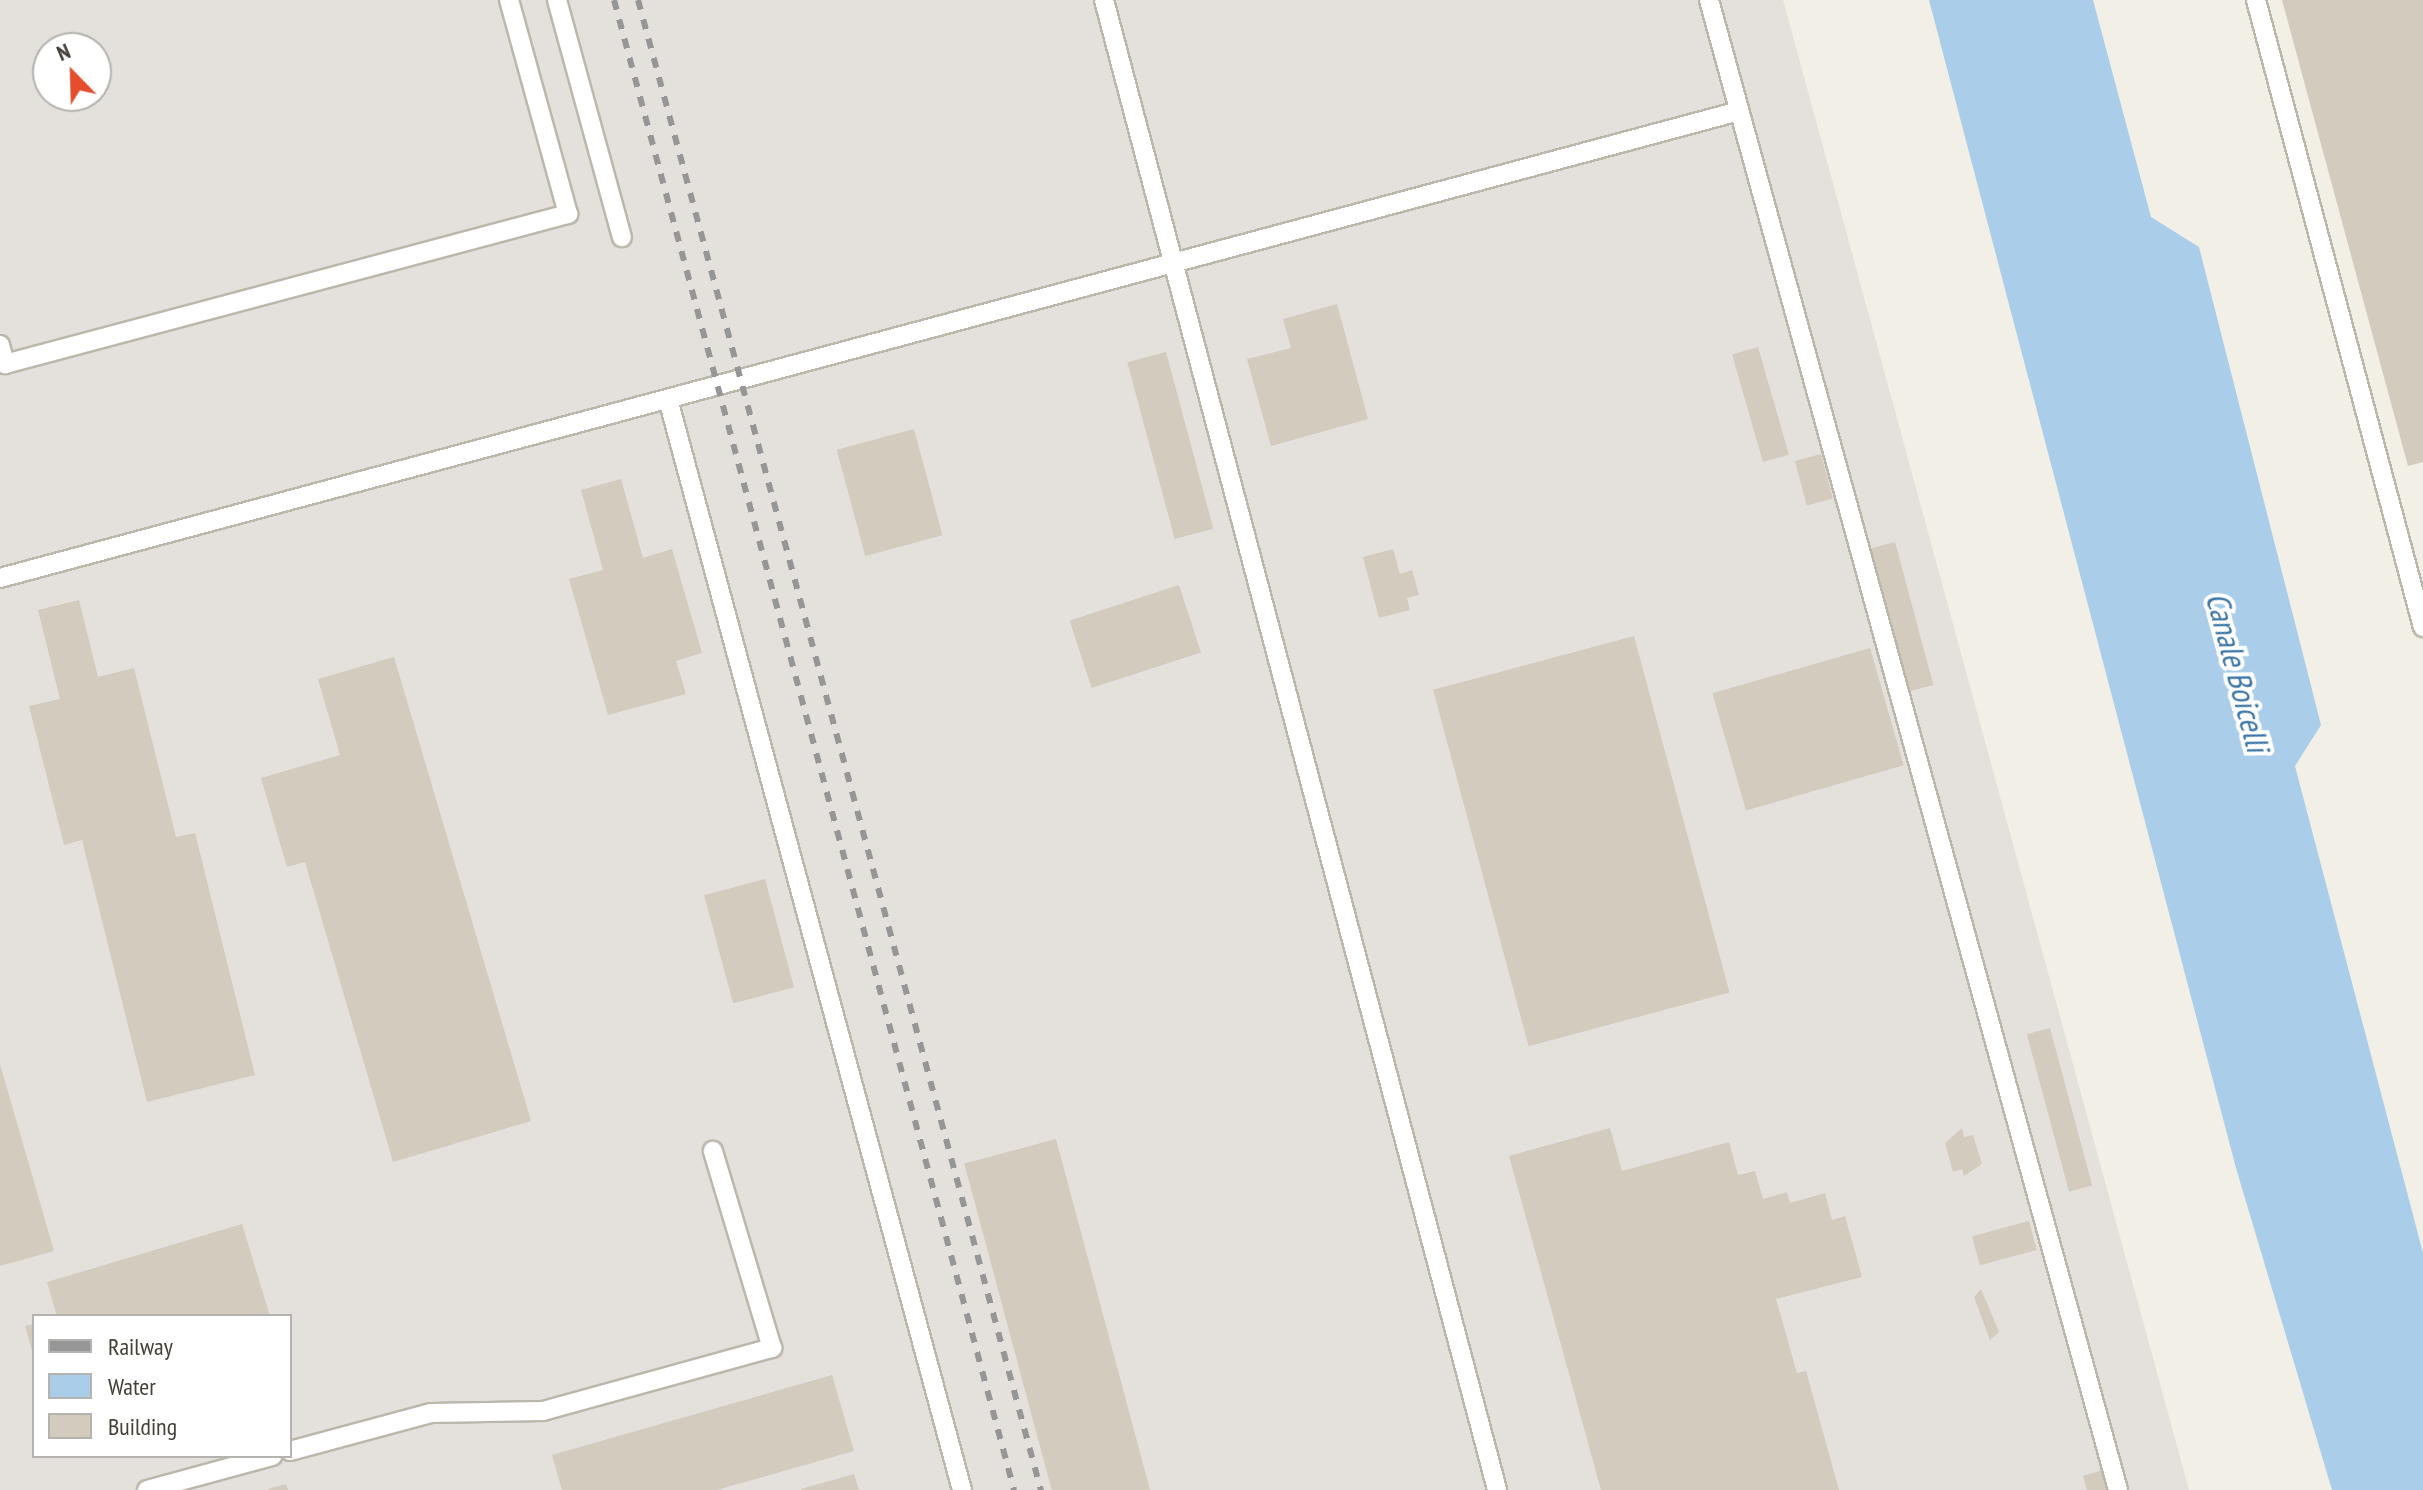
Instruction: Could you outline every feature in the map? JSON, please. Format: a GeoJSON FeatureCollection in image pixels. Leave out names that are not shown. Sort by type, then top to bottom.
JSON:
{"type":"FeatureCollection","features":[{"type":"Feature","properties":{"kind":"lane"},"geometry":{"type":"LineString","coordinates":[[0,345],[5,364],[568,214],[509,0]]}},
{"type":"Feature","properties":{"kind":"lane"},"geometry":{"type":"LineString","coordinates":[[557,0],[622,237]]}},
{"type":"Feature","properties":{"kind":"lane"},"geometry":{"type":"LineString","coordinates":[[1104,0],[1170,263],[1497,1490]]}},
{"type":"Feature","properties":{"kind":"lane"},"geometry":{"type":"LineString","coordinates":[[1709,0],[2118,1490]]}},
{"type":"Feature","properties":{"kind":"lane"},"geometry":{"type":"LineString","coordinates":[[2256,0],[2423,627]]}},
{"type":"Feature","properties":{"kind":"lane"},"geometry":{"type":"LineString","coordinates":[[0,578],[1739,111]]}},
{"type":"Feature","properties":{"kind":"lane"},"geometry":{"type":"LineString","coordinates":[[668,399],[962,1490]]}},
{"type":"Feature","properties":{"kind":"lane"},"geometry":{"type":"LineString","coordinates":[[292,1450],[431,1413],[543,1411],[772,1348],[713,1151]]}},
{"type":"Feature","properties":{"kind":"lane"},"geometry":{"type":"LineString","coordinates":[[147,1490],[265,1458]]}},
{"type":"Feature","properties":{"kind":"shaded area"},"geometry":{"type":"Polygon","coordinates":[[[0,0],[1783,0],[2189,1490],[0,1490],[0,0]]]}},
{"type":"Feature","properties":{"kind":"water","name":"Canale Boicelli"},"geometry":{"type":"Polygon","coordinates":[[[1929,0],[2093,0],[2151,217],[2199,247],[2321,725],[2295,766],[2423,1253],[2423,1490],[2332,1490],[2236,1168],[1929,0]]]}},
{"type":"Feature","properties":{"kind":"building"},"geometry":{"type":"Polygon","coordinates":[[[2282,0],[2423,0],[2423,462],[2408,466],[2282,0]]]}},
{"type":"Feature","properties":{"kind":"building"},"geometry":{"type":"Polygon","coordinates":[[[1337,304],[1368,419],[1271,446],[1247,359],[1291,348],[1283,319],[1337,304]]]}},
{"type":"Feature","properties":{"kind":"building"},"geometry":{"type":"Polygon","coordinates":[[[1758,347],[1789,455],[1763,462],[1732,354],[1758,347]]]}},
{"type":"Feature","properties":{"kind":"building"},"geometry":{"type":"Polygon","coordinates":[[[1166,352],[1213,529],[1175,539],[1127,362],[1166,352]]]}},
{"type":"Feature","properties":{"kind":"building"},"geometry":{"type":"Polygon","coordinates":[[[914,429],[942,535],[865,556],[837,450],[914,429]]]}},
{"type":"Feature","properties":{"kind":"building"},"geometry":{"type":"Polygon","coordinates":[[[1821,454],[1833,498],[1807,505],[1795,461],[1821,454]]]}},
{"type":"Feature","properties":{"kind":"building"},"geometry":{"type":"Polygon","coordinates":[[[621,479],[643,558],[672,549],[702,653],[676,661],[686,694],[608,715],[569,579],[603,570],[581,490],[621,479]]]}},
{"type":"Feature","properties":{"kind":"building"},"geometry":{"type":"Polygon","coordinates":[[[1895,542],[1933,685],[1903,693],[1865,550],[1895,542]]]}},
{"type":"Feature","properties":{"kind":"building"},"geometry":{"type":"Polygon","coordinates":[[[1393,549],[1400,574],[1412,570],[1419,595],[1407,598],[1410,610],[1379,618],[1363,557],[1393,549]]]}},
{"type":"Feature","properties":{"kind":"building"},"geometry":{"type":"Polygon","coordinates":[[[1179,585],[1201,653],[1092,688],[1070,621],[1179,585]]]}},
{"type":"Feature","properties":{"kind":"building"},"geometry":{"type":"Polygon","coordinates":[[[79,600],[98,677],[134,668],[176,837],[195,833],[255,1075],[147,1102],[82,840],[64,845],[29,706],[60,699],[38,610],[79,600]]]}},
{"type":"Feature","properties":{"kind":"building"},"geometry":{"type":"Polygon","coordinates":[[[1634,636],[1730,992],[1529,1046],[1433,690],[1634,636]]]}},
{"type":"Feature","properties":{"kind":"building"},"geometry":{"type":"Polygon","coordinates":[[[1870,648],[1904,765],[1746,810],[1712,693],[1870,648]]]}},
{"type":"Feature","properties":{"kind":"building"},"geometry":{"type":"Polygon","coordinates":[[[394,657],[531,1121],[393,1162],[305,862],[287,867],[261,778],[340,755],[318,679],[394,657]]]}},
{"type":"Feature","properties":{"kind":"building"},"geometry":{"type":"Polygon","coordinates":[[[765,879],[794,987],[733,1003],[704,895],[765,879]]]}},
{"type":"Feature","properties":{"kind":"building"},"geometry":{"type":"Polygon","coordinates":[[[2050,1028],[2092,1185],[2069,1192],[2027,1034],[2050,1028]]]}},
{"type":"Feature","properties":{"kind":"building"},"geometry":{"type":"Polygon","coordinates":[[[0,1064],[54,1251],[0,1266],[0,1064]]]}},
{"type":"Feature","properties":{"kind":"building"},"geometry":{"type":"Polygon","coordinates":[[[1610,1128],[1622,1171],[1729,1142],[1738,1175],[1755,1171],[1763,1199],[1787,1192],[1790,1203],[1825,1193],[1832,1220],[1845,1216],[1862,1277],[1776,1299],[1797,1373],[1806,1371],[1839,1490],[1601,1490],[1509,1156],[1610,1128]]]}},
{"type":"Feature","properties":{"kind":"building"},"geometry":{"type":"Polygon","coordinates":[[[1962,1128],[1964,1137],[1973,1135],[1982,1164],[1964,1176],[1962,1169],[1953,1172],[1945,1143],[1962,1128]]]}},
{"type":"Feature","properties":{"kind":"building"},"geometry":{"type":"Polygon","coordinates":[[[1056,1139],[1150,1490],[1052,1490],[964,1164],[1056,1139]]]}},
{"type":"Feature","properties":{"kind":"building"},"geometry":{"type":"Polygon","coordinates":[[[2029,1221],[2037,1250],[1980,1265],[1972,1236],[2029,1221]]]}},
{"type":"Feature","properties":{"kind":"building"},"geometry":{"type":"Polygon","coordinates":[[[242,1224],[269,1314],[56,1314],[47,1282],[242,1224]]]}},
{"type":"Feature","properties":{"kind":"building"},"geometry":{"type":"Polygon","coordinates":[[[1981,1289],[1999,1332],[1990,1340],[1974,1297],[1981,1289]]]}},
{"type":"Feature","properties":{"kind":"building"},"geometry":{"type":"Polygon","coordinates":[[[32,1324],[32,1350],[25,1326],[32,1324]]]}},
{"type":"Feature","properties":{"kind":"building"},"geometry":{"type":"Polygon","coordinates":[[[832,1375],[854,1451],[717,1490],[562,1490],[552,1455],[832,1375]]]}},
{"type":"Feature","properties":{"kind":"building"},"geometry":{"type":"Polygon","coordinates":[[[2106,1469],[2112,1490],[2087,1490],[2083,1476],[2106,1469]]]}},
{"type":"Feature","properties":{"kind":"building"},"geometry":{"type":"Polygon","coordinates":[[[854,1474],[859,1490],[801,1490],[801,1489],[854,1474]]]}},
{"type":"Feature","properties":{"kind":"building"},"geometry":{"type":"Polygon","coordinates":[[[286,1484],[288,1490],[268,1490],[268,1489],[286,1484]]]}},
{"type":"Feature","properties":{"kind":"railway"},"geometry":{"type":"LineString","coordinates":[[614,0],[1014,1490]]}},
{"type":"Feature","properties":{"kind":"railway"},"geometry":{"type":"LineString","coordinates":[[638,0],[1041,1490]]}}]}
